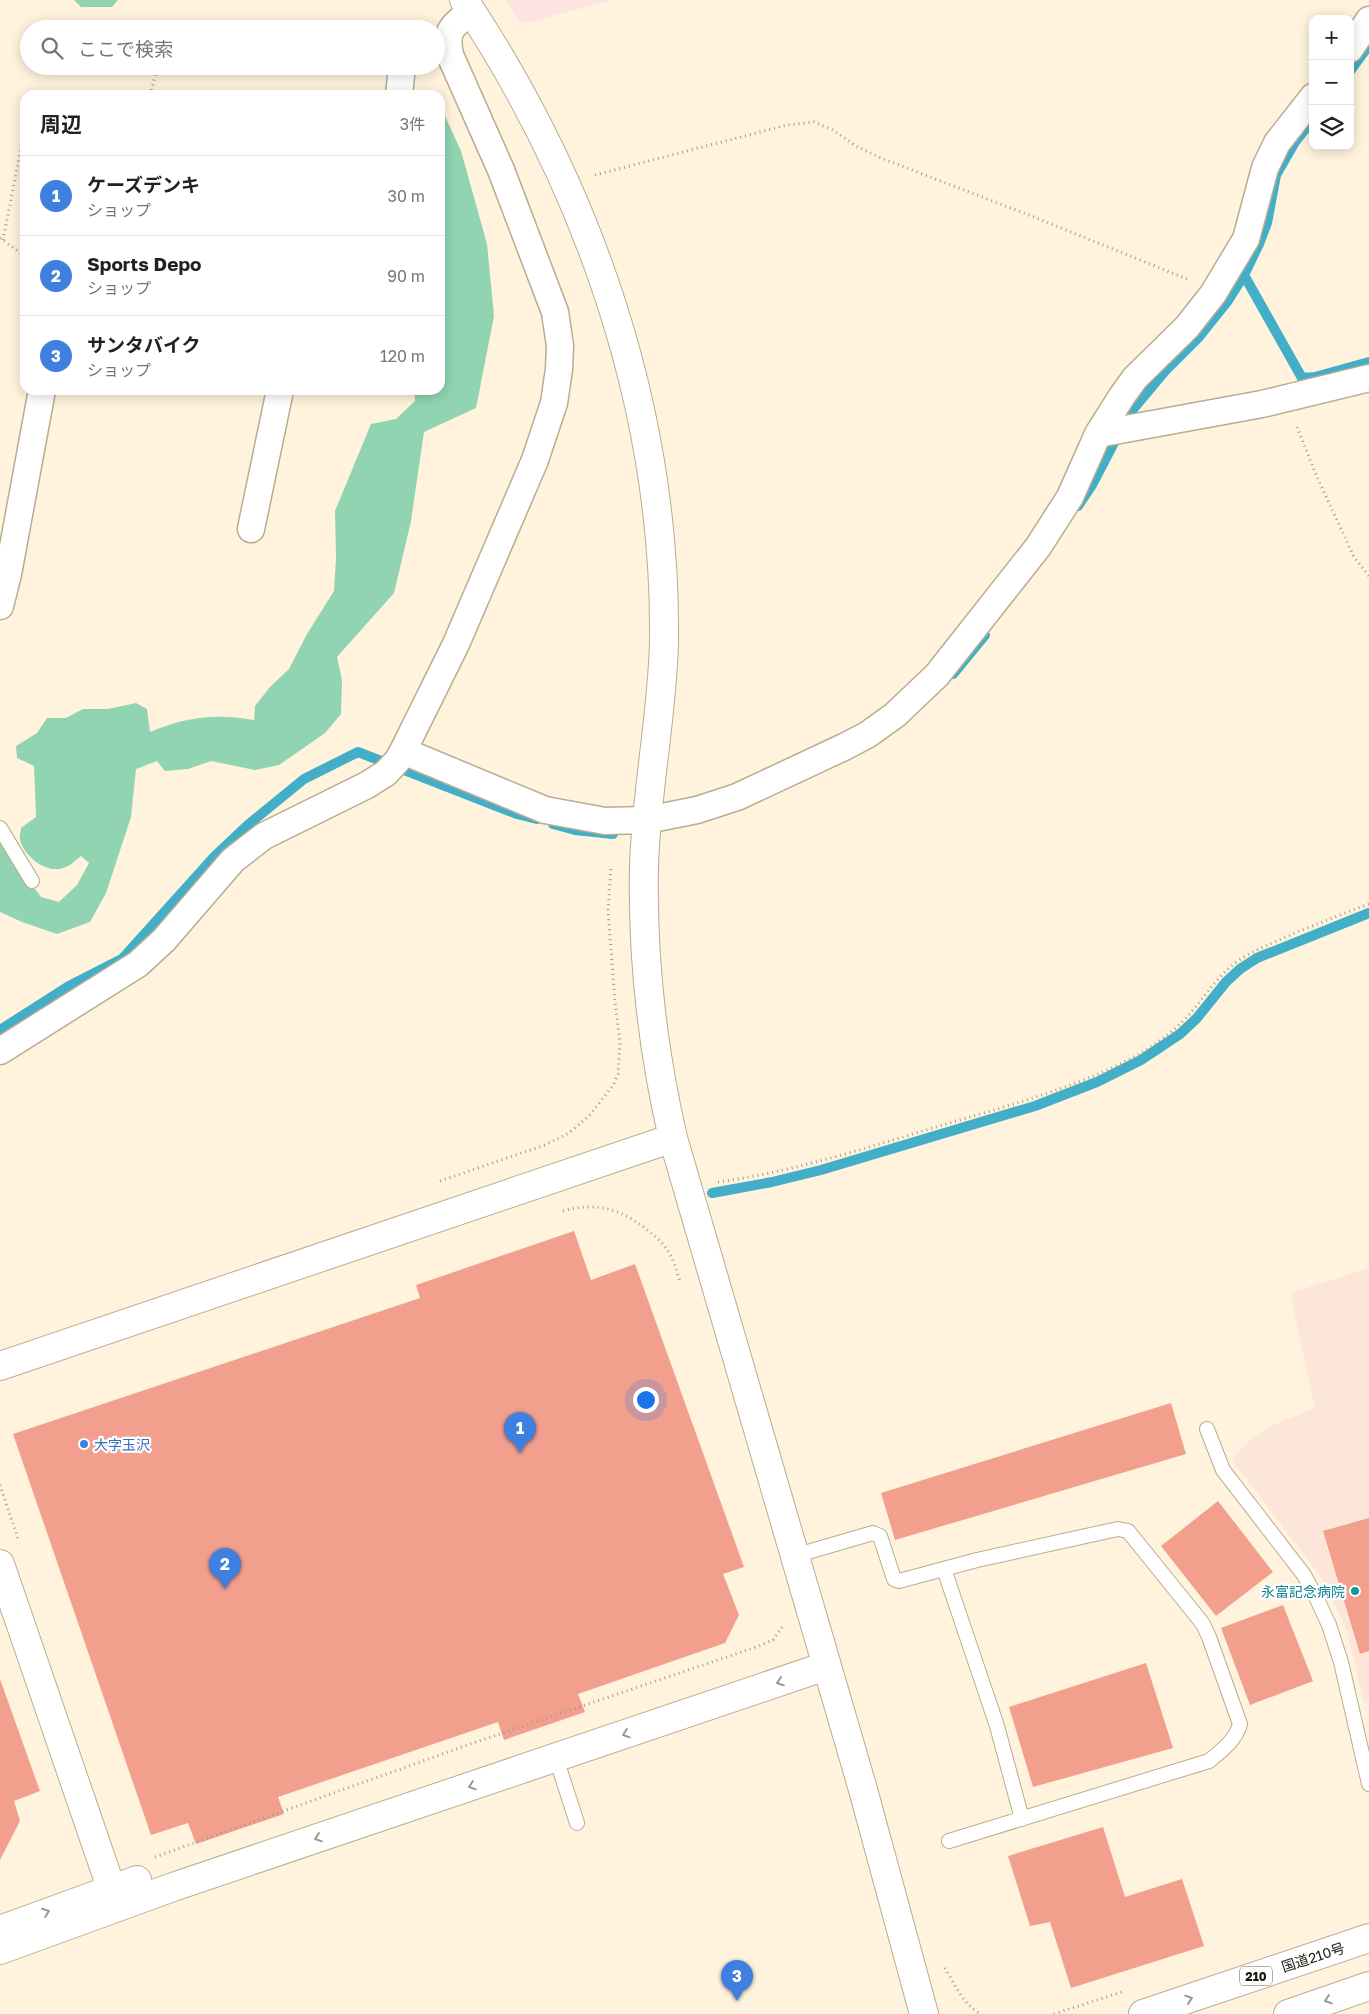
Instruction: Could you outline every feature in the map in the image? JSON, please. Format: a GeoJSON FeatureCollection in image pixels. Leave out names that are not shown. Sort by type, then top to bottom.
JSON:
{"type":"FeatureCollection","features":[{"type":"Feature","properties":{"kind":"main road"},"geometry":{"type":"LineString","coordinates":[[468,6],[503,61],[544,138],[570,194],[590,240],[622,337],[632,374],[649,460],[662,566],[663,678],[647,820],[644,901],[648,998],[658,1070],[687,1190],[862,1786],[924,2014]]}},
{"type":"Feature","properties":{"kind":"main road"},"geometry":{"type":"LineString","coordinates":[[0,1366],[673,1138]]}},
{"type":"Feature","properties":{"kind":"main road"},"geometry":{"type":"LineString","coordinates":[[0,1564],[114,1898]]}},
{"type":"Feature","properties":{"kind":"main road"},"geometry":{"type":"LineString","coordinates":[[0,1930],[114,1898],[556,1758],[824,1657]]}},
{"type":"Feature","properties":{"kind":"main road"},"geometry":{"type":"LineString","coordinates":[[0,1950],[114,1898],[824,1657]]}},
{"type":"Feature","properties":{"kind":"main road","name":"国道210号"},"geometry":{"type":"LineString","coordinates":[[1143,2014],[1369,1938]]}},
{"type":"Feature","properties":{"kind":"main road"},"geometry":{"type":"LineString","coordinates":[[1288,2014],[1369,1986]]}},
{"type":"Feature","properties":{"kind":"street"},"geometry":{"type":"LineString","coordinates":[[445,32],[455,24],[468,6]]}},
{"type":"Feature","properties":{"kind":"street"},"geometry":{"type":"LineString","coordinates":[[1354,43],[1369,20]]}},
{"type":"Feature","properties":{"kind":"street"},"geometry":{"type":"LineString","coordinates":[[0,1051],[138,964],[164,940],[233,860],[252,844],[367,786],[386,773],[398,760],[403,751],[456,644],[531,469],[554,403],[560,346],[555,312],[500,170],[450,55],[445,39]]}},
{"type":"Feature","properties":{"kind":"street"},"geometry":{"type":"LineString","coordinates":[[400,90],[401,75]]}},
{"type":"Feature","properties":{"kind":"street"},"geometry":{"type":"LineString","coordinates":[[403,751],[544,810],[605,821],[647,820],[696,810],[737,797],[844,747],[867,735],[895,715],[937,675],[1038,547],[1070,497],[1098,434],[1135,378],[1187,328],[1216,290],[1246,239],[1265,168],[1277,143],[1309,102]]}},
{"type":"Feature","properties":{"kind":"street"},"geometry":{"type":"LineString","coordinates":[[1098,434],[1287,398],[1369,378]]}},
{"type":"Feature","properties":{"kind":"street"},"geometry":{"type":"LineString","coordinates":[[0,606],[8,574],[41,395]]}},
{"type":"Feature","properties":{"kind":"street"},"geometry":{"type":"LineString","coordinates":[[251,529],[279,395]]}},
{"type":"Feature","properties":{"kind":"lane"},"geometry":{"type":"LineString","coordinates":[[0,828],[32,881]]}},
{"type":"Feature","properties":{"kind":"lane"},"geometry":{"type":"LineString","coordinates":[[1207,1429],[1223,1470],[1304,1575],[1329,1625],[1341,1662],[1369,1784]]}},
{"type":"Feature","properties":{"kind":"lane"},"geometry":{"type":"LineString","coordinates":[[794,1556],[873,1533],[880,1536],[894,1579],[899,1581],[1118,1528],[1128,1531],[1203,1624],[1240,1724],[1238,1733],[1221,1751],[1209,1761],[949,1841]]}},
{"type":"Feature","properties":{"kind":"lane"},"geometry":{"type":"LineString","coordinates":[[944,1569],[997,1726],[1022,1819]]}},
{"type":"Feature","properties":{"kind":"lane"},"geometry":{"type":"LineString","coordinates":[[556,1758],[577,1823]]}},
{"type":"Feature","properties":{"kind":"path"},"geometry":{"type":"LineString","coordinates":[[151,90],[155,75]]}},
{"type":"Feature","properties":{"kind":"path"},"geometry":{"type":"LineString","coordinates":[[590,176],[787,125],[814,122],[833,130],[856,146],[874,155],[1216,290]]}},
{"type":"Feature","properties":{"kind":"path"},"geometry":{"type":"LineString","coordinates":[[20,151],[1,239],[20,252]]}},
{"type":"Feature","properties":{"kind":"path"},"geometry":{"type":"LineString","coordinates":[[1287,398],[1317,477],[1354,557],[1369,576]]}},
{"type":"Feature","properties":{"kind":"path"},"geometry":{"type":"LineString","coordinates":[[432,1184],[544,1145],[569,1133],[589,1116],[614,1084],[618,1074],[620,1042],[608,911],[611,862]]}},
{"type":"Feature","properties":{"kind":"path"},"geometry":{"type":"LineString","coordinates":[[687,1190],[808,1165],[1013,1104],[1121,1064],[1160,1041],[1171,1032],[1193,1010],[1218,977],[1238,961],[1265,946],[1369,904]]}},
{"type":"Feature","properties":{"kind":"path"},"geometry":{"type":"LineString","coordinates":[[558,1212],[583,1207],[604,1208],[628,1215],[657,1237],[671,1255],[683,1290]]}},
{"type":"Feature","properties":{"kind":"path"},"geometry":{"type":"LineString","coordinates":[[0,1485],[19,1541]]}},
{"type":"Feature","properties":{"kind":"path"},"geometry":{"type":"LineString","coordinates":[[150,1859],[473,1743],[759,1646],[772,1640],[783,1626],[784,1620]]}},
{"type":"Feature","properties":{"kind":"shaded area"},"geometry":{"type":"Polygon","coordinates":[[[506,0],[613,0],[522,24],[506,0]]]}},
{"type":"Feature","properties":{"kind":"shaded area"},"geometry":{"type":"Polygon","coordinates":[[[1369,1268],[1369,1702],[1364,1703],[1347,1632],[1329,1591],[1318,1573],[1231,1459],[1243,1446],[1268,1427],[1315,1408],[1290,1293],[1369,1268]]]}},
{"type":"Feature","properties":{"kind":"green space"},"geometry":{"type":"Polygon","coordinates":[[[74,0],[118,0],[112,7],[81,7],[74,0]]]}},
{"type":"Feature","properties":{"kind":"green space"},"geometry":{"type":"Polygon","coordinates":[[[445,116],[461,151],[487,244],[494,316],[476,408],[424,432],[411,521],[394,593],[337,657],[342,680],[341,714],[325,733],[279,765],[255,770],[211,761],[188,769],[165,771],[157,761],[136,769],[131,817],[106,893],[90,922],[57,934],[0,912],[0,841],[41,897],[59,902],[77,885],[89,863],[81,856],[73,863],[61,869],[51,869],[34,860],[25,851],[20,840],[21,828],[36,817],[34,766],[17,758],[16,746],[37,733],[47,718],[66,718],[83,709],[108,709],[136,703],[147,709],[150,732],[176,723],[201,718],[227,717],[254,720],[255,706],[270,687],[289,669],[307,634],[334,591],[336,559],[335,511],[371,424],[396,419],[415,401],[414,395],[445,395],[445,116]]]}},
{"type":"Feature","properties":{"kind":"building"},"geometry":{"type":"Polygon","coordinates":[[[574,1231],[591,1280],[635,1264],[744,1567],[723,1574],[739,1615],[725,1643],[578,1694],[585,1712],[504,1740],[498,1722],[278,1797],[284,1814],[196,1844],[188,1823],[151,1835],[13,1434],[420,1298],[416,1285],[574,1231]]]}},
{"type":"Feature","properties":{"kind":"building"},"geometry":{"type":"Polygon","coordinates":[[[1171,1403],[1186,1454],[895,1540],[881,1493],[1171,1403]]]}},
{"type":"Feature","properties":{"kind":"building"},"geometry":{"type":"Polygon","coordinates":[[[1218,1501],[1273,1572],[1216,1616],[1161,1546],[1218,1501]]]}},
{"type":"Feature","properties":{"kind":"building","name":"永富記念病院"},"geometry":{"type":"Polygon","coordinates":[[[1369,1518],[1369,1651],[1360,1654],[1323,1531],[1369,1518]]]}},
{"type":"Feature","properties":{"kind":"building"},"geometry":{"type":"Polygon","coordinates":[[[1283,1605],[1313,1681],[1250,1705],[1221,1628],[1283,1605]]]}},
{"type":"Feature","properties":{"kind":"building"},"geometry":{"type":"Polygon","coordinates":[[[1146,1663],[1173,1748],[1033,1787],[1009,1707],[1146,1663]]]}},
{"type":"Feature","properties":{"kind":"building"},"geometry":{"type":"Polygon","coordinates":[[[0,1679],[40,1791],[14,1801],[20,1821],[0,1860],[0,1679]]]}},
{"type":"Feature","properties":{"kind":"building"},"geometry":{"type":"Polygon","coordinates":[[[1103,1827],[1125,1897],[1182,1879],[1204,1946],[1071,1988],[1050,1922],[1030,1926],[1008,1856],[1103,1827]]]}},
{"type":"Feature","properties":{"kind":"waterway"},"geometry":{"type":"LineString","coordinates":[[1354,66],[1369,45]]}},
{"type":"Feature","properties":{"kind":"waterway"},"geometry":{"type":"LineString","coordinates":[[1078,506],[1092,485],[1129,414],[1165,371],[1199,337],[1227,302],[1244,275],[1267,223],[1276,175],[1295,142],[1309,124]]}},
{"type":"Feature","properties":{"kind":"waterway"},"geometry":{"type":"LineString","coordinates":[[1244,275],[1302,378],[1315,377],[1369,362]]}},
{"type":"Feature","properties":{"kind":"waterway"},"geometry":{"type":"LineString","coordinates":[[953,674],[985,635]]}},
{"type":"Feature","properties":{"kind":"waterway"},"geometry":{"type":"LineString","coordinates":[[0,1030],[69,986],[122,959],[213,858],[249,824],[304,779],[358,752],[517,814],[537,819]]}},
{"type":"Feature","properties":{"kind":"waterway"},"geometry":{"type":"LineString","coordinates":[[553,824],[575,830],[613,834]]}},
{"type":"Feature","properties":{"kind":"waterway"},"geometry":{"type":"LineString","coordinates":[[712,1193],[772,1182],[821,1170],[1035,1106],[1097,1082],[1141,1060],[1180,1034],[1197,1018],[1226,982],[1240,969],[1257,958],[1369,913]]}},
{"type":"Feature","properties":{"kind":"place","name":"大字玉沢"},"geometry":{"type":"Point","coordinates":[84,1444]}},
{"type":"Feature","properties":{"kind":"place","name":"ケーズデンキ"},"geometry":{"type":"Point","coordinates":[520,1453]}},
{"type":"Feature","properties":{"kind":"place","name":"Sports Depo"},"geometry":{"type":"Point","coordinates":[225,1589]}},
{"type":"Feature","properties":{"kind":"place","name":"永富記念病院"},"geometry":{"type":"Point","coordinates":[1355,1591]}},
{"type":"Feature","properties":{"kind":"place","name":"サンタバイク"},"geometry":{"type":"Point","coordinates":[737,2001]}}]}
